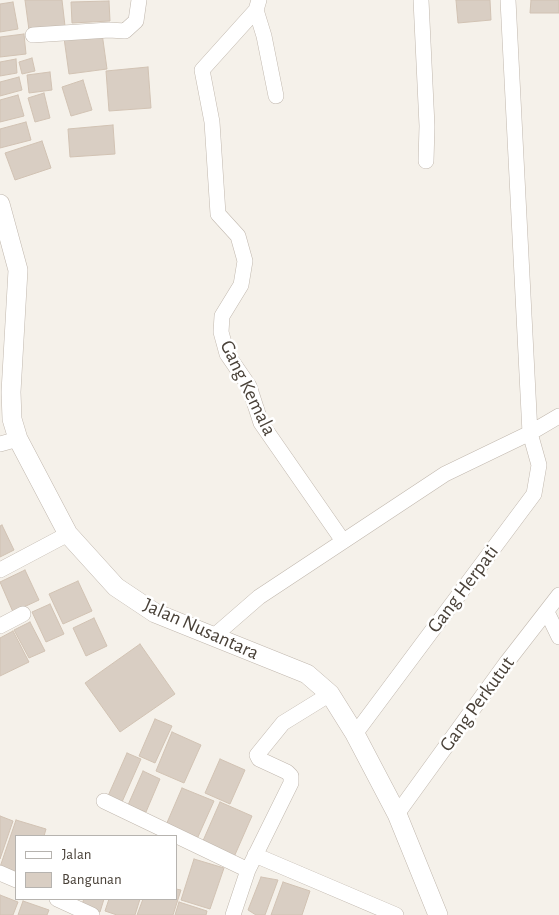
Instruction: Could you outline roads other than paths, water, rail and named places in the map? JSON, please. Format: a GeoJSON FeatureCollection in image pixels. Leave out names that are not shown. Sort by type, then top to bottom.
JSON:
{"type":"FeatureCollection","features":[{"type":"Feature","properties":{"kind":"street"},"geometry":{"type":"LineString","coordinates":[[32,35],[109,30],[125,31],[136,21],[139,0]]}},
{"type":"Feature","properties":{"kind":"street"},"geometry":{"type":"LineString","coordinates":[[421,0],[427,126],[426,162]]}},
{"type":"Feature","properties":{"kind":"street","name":"Gang Herpati"},"geometry":{"type":"LineString","coordinates":[[355,734],[534,494],[539,465],[530,433],[508,0]]}},
{"type":"Feature","properties":{"kind":"street"},"geometry":{"type":"LineString","coordinates":[[257,5],[276,96]]}},
{"type":"Feature","properties":{"kind":"street","name":"Gang Kemala"},"geometry":{"type":"LineString","coordinates":[[257,5],[202,70],[212,122],[218,214],[238,236],[245,261],[241,285],[222,316],[221,332],[227,354],[249,386],[261,423],[343,540]]}},
{"type":"Feature","properties":{"kind":"street","name":"Jalan Nusantara"},"geometry":{"type":"LineString","coordinates":[[0,204],[18,270],[11,392],[12,419],[9,442],[68,534],[116,587],[155,612],[307,674],[330,694],[355,734],[396,814],[438,915]]}},
{"type":"Feature","properties":{"kind":"street"},"geometry":{"type":"LineString","coordinates":[[213,637],[259,597],[445,474],[530,433],[559,416]]}},
{"type":"Feature","properties":{"kind":"street"},"geometry":{"type":"LineString","coordinates":[[0,570],[68,534]]}},
{"type":"Feature","properties":{"kind":"street","name":"Gang Perkutut"},"geometry":{"type":"LineString","coordinates":[[396,814],[559,595]]}},
{"type":"Feature","properties":{"kind":"street"},"geometry":{"type":"LineString","coordinates":[[547,612],[559,637]]}},
{"type":"Feature","properties":{"kind":"street"},"geometry":{"type":"LineString","coordinates":[[0,626],[23,614]]}},
{"type":"Feature","properties":{"kind":"street"},"geometry":{"type":"LineString","coordinates":[[233,915],[248,870],[291,783],[291,776],[287,772],[258,759],[257,755],[282,723],[330,694]]}},
{"type":"Feature","properties":{"kind":"street"},"geometry":{"type":"LineString","coordinates":[[104,801],[175,835]]}},
{"type":"Feature","properties":{"kind":"street"},"geometry":{"type":"LineString","coordinates":[[178,836],[248,870]]}},
{"type":"Feature","properties":{"kind":"street"},"geometry":{"type":"LineString","coordinates":[[255,855],[396,915]]}},
{"type":"Feature","properties":{"kind":"street"},"geometry":{"type":"LineString","coordinates":[[0,873],[15,880]]}},
{"type":"Feature","properties":{"kind":"street"},"geometry":{"type":"LineString","coordinates":[[59,900],[92,915]]}}]}
